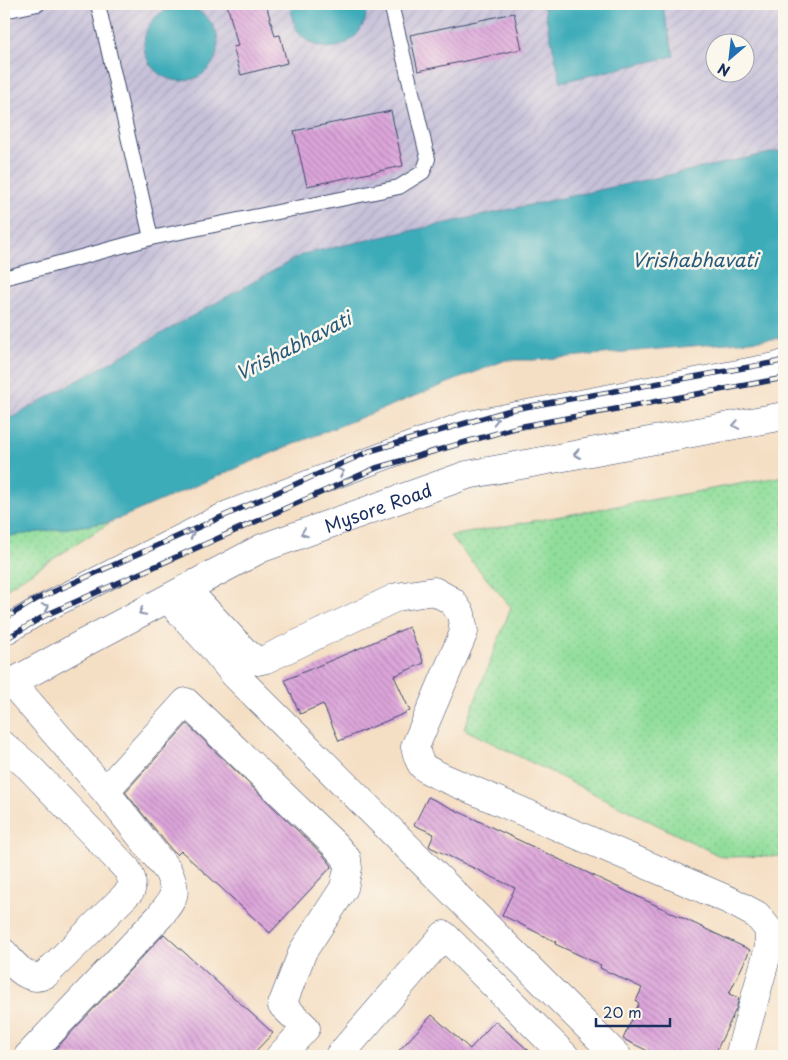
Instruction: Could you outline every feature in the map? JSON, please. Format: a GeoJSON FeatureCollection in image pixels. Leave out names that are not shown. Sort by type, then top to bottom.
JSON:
{"type":"FeatureCollection","features":[{"type":"Feature","properties":{"kind":"main road"},"geometry":{"type":"LineString","coordinates":[[4,631],[38,611],[230,514],[464,426],[784,364]]}},
{"type":"Feature","properties":{"kind":"main road","name":"Mysore Road"},"geometry":{"type":"LineString","coordinates":[[8,685],[262,548],[466,475],[784,416]]}},
{"type":"Feature","properties":{"kind":"main road"},"geometry":{"type":"LineString","coordinates":[[246,668],[398,597],[434,591],[452,601],[461,614],[464,632],[415,747],[419,762],[425,769],[442,777],[731,901],[758,915],[769,930],[769,947],[739,1056]]}},
{"type":"Feature","properties":{"kind":"main road"},"geometry":{"type":"LineString","coordinates":[[177,594],[244,651],[246,668],[616,1056]]}},
{"type":"Feature","properties":{"kind":"main road"},"geometry":{"type":"LineString","coordinates":[[8,685],[105,791],[168,871],[173,884],[174,896],[160,916],[28,1056]]}},
{"type":"Feature","properties":{"kind":"main road"},"geometry":{"type":"LineString","coordinates":[[105,791],[186,702],[328,838],[347,859],[348,868],[344,888],[304,951],[282,1005],[306,1028],[280,1056]]}},
{"type":"Feature","properties":{"kind":"main road"},"geometry":{"type":"LineString","coordinates":[[4,746],[29,767],[126,868],[132,877],[131,890],[40,978],[33,978],[24,974],[4,954]]}},
{"type":"Feature","properties":{"kind":"main road"},"geometry":{"type":"LineString","coordinates":[[339,1056],[444,935],[565,1056]]}},
{"type":"Feature","properties":{"kind":"lane"},"geometry":{"type":"LineString","coordinates":[[4,12],[38,4]]}},
{"type":"Feature","properties":{"kind":"lane"},"geometry":{"type":"LineString","coordinates":[[98,4],[152,238]]}},
{"type":"Feature","properties":{"kind":"lane"},"geometry":{"type":"LineString","coordinates":[[4,278],[152,238],[399,187],[423,172],[428,159],[391,4]]}},
{"type":"Feature","properties":{"kind":"shaded area"},"geometry":{"type":"Polygon","coordinates":[[[4,4],[784,4],[784,150],[303,254],[11,418],[4,420],[4,4]]]}},
{"type":"Feature","properties":{"kind":"green space"},"geometry":{"type":"Polygon","coordinates":[[[784,476],[784,856],[722,857],[464,729],[511,607],[450,536],[784,476]]]}},
{"type":"Feature","properties":{"kind":"green space"},"geometry":{"type":"Polygon","coordinates":[[[111,522],[4,590],[4,535],[10,536],[111,522]]]}},
{"type":"Feature","properties":{"kind":"water"},"geometry":{"type":"Polygon","coordinates":[[[292,4],[366,4],[366,16],[358,33],[348,42],[336,47],[325,47],[314,44],[304,38],[297,29],[292,17],[292,4]]]}},
{"type":"Feature","properties":{"kind":"water"},"geometry":{"type":"Polygon","coordinates":[[[543,4],[662,4],[674,56],[561,82],[543,4]]]}},
{"type":"Feature","properties":{"kind":"water"},"geometry":{"type":"Polygon","coordinates":[[[174,7],[188,7],[202,13],[212,23],[218,37],[218,51],[212,65],[202,75],[188,81],[174,81],[160,75],[150,65],[144,51],[144,37],[150,23],[160,13],[174,7]]]}},
{"type":"Feature","properties":{"kind":"water","name":"Vrishabhavati"},"geometry":{"type":"Polygon","coordinates":[[[784,150],[784,338],[534,360],[506,360],[284,448],[111,522],[10,536],[4,535],[4,420],[11,418],[303,254],[784,150]]]}},
{"type":"Feature","properties":{"kind":"building"},"geometry":{"type":"Polygon","coordinates":[[[227,4],[266,4],[275,36],[280,35],[287,63],[241,75],[233,47],[238,46],[227,4]]]}},
{"type":"Feature","properties":{"kind":"building"},"geometry":{"type":"Polygon","coordinates":[[[514,13],[522,49],[418,71],[410,35],[514,13]]]}},
{"type":"Feature","properties":{"kind":"building"},"geometry":{"type":"Polygon","coordinates":[[[391,111],[403,166],[307,186],[294,131],[391,111]]]}},
{"type":"Feature","properties":{"kind":"building"},"geometry":{"type":"Polygon","coordinates":[[[409,627],[424,663],[394,676],[410,711],[339,741],[323,704],[300,714],[285,680],[409,627]]]}},
{"type":"Feature","properties":{"kind":"building"},"geometry":{"type":"Polygon","coordinates":[[[187,724],[324,856],[332,866],[270,933],[181,851],[177,855],[125,792],[187,724]]]}},
{"type":"Feature","properties":{"kind":"building"},"geometry":{"type":"Polygon","coordinates":[[[428,797],[750,950],[729,994],[739,998],[736,1009],[714,1056],[643,1056],[646,1050],[623,1039],[639,1003],[636,1001],[642,988],[600,968],[601,965],[555,944],[556,942],[502,915],[515,888],[430,847],[434,834],[414,825],[428,797]]]}},
{"type":"Feature","properties":{"kind":"building"},"geometry":{"type":"Polygon","coordinates":[[[164,934],[273,1033],[251,1056],[49,1056],[164,934]]]}},
{"type":"Feature","properties":{"kind":"building"},"geometry":{"type":"Polygon","coordinates":[[[432,1015],[470,1049],[495,1021],[535,1056],[394,1056],[432,1015]]]}},
{"type":"Feature","properties":{"kind":"railway"},"geometry":{"type":"LineString","coordinates":[[4,619],[37,599],[370,451],[514,409],[777,362],[784,359]]}},
{"type":"Feature","properties":{"kind":"railway"},"geometry":{"type":"LineString","coordinates":[[4,640],[46,615],[376,468],[518,427],[784,378]]}}]}
